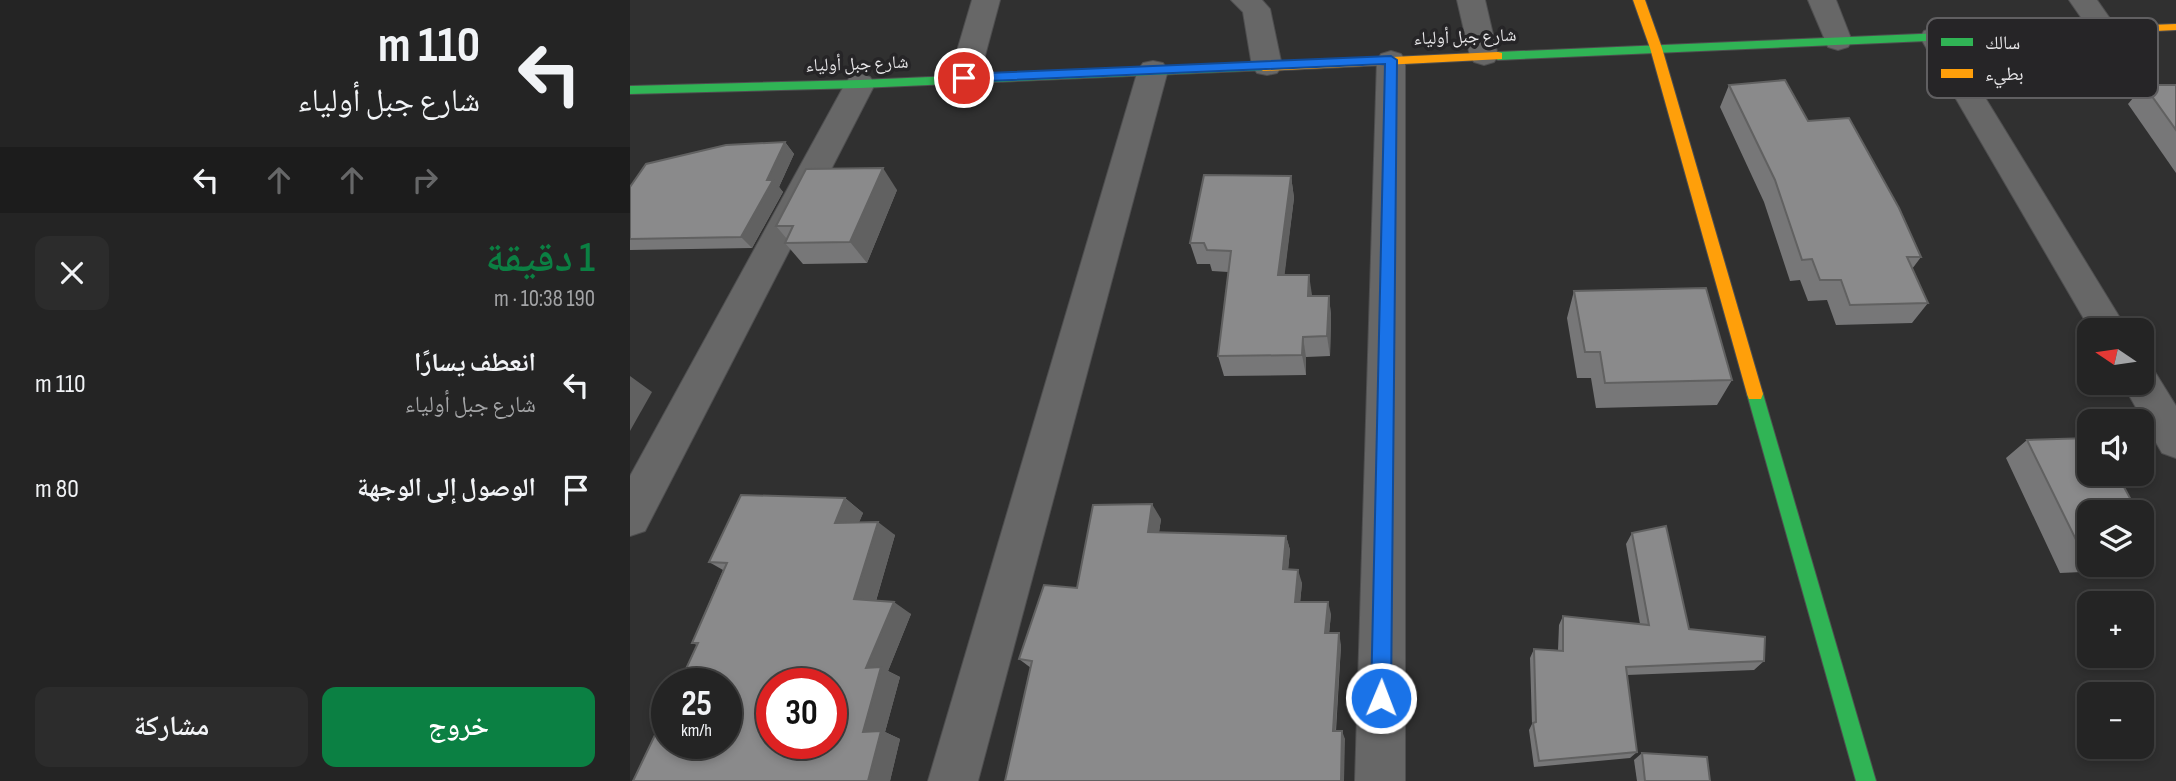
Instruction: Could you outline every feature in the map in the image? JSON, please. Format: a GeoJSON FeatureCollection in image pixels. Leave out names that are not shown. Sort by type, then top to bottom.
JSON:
{"type":"FeatureCollection","features":[{"type":"Feature","properties":{"kind":"main road"},"geometry":{"type":"LineString","coordinates":[[1639,0],[1656,48],[1866,781]]}},
{"type":"Feature","properties":{"kind":"main road","name":"شارع جبل أولياء"},"geometry":{"type":"LineString","coordinates":[[2158,28],[2176,27]]}},
{"type":"Feature","properties":{"kind":"main road","name":"شارع جبل أولياء"},"geometry":{"type":"LineString","coordinates":[[630,90],[860,83],[1927,37]]}},
{"type":"Feature","properties":{"kind":"street"},"geometry":{"type":"LineString","coordinates":[[964,78],[986,0]]}},
{"type":"Feature","properties":{"kind":"street"},"geometry":{"type":"LineString","coordinates":[[1245,0],[1256,9],[1267,66]]}},
{"type":"Feature","properties":{"kind":"street"},"geometry":{"type":"LineString","coordinates":[[1471,0],[1484,56]]}},
{"type":"Feature","properties":{"kind":"street"},"geometry":{"type":"LineString","coordinates":[[1822,0],[1839,41]]}},
{"type":"Feature","properties":{"kind":"street"},"geometry":{"type":"LineString","coordinates":[[2083,0],[2096,18]]}},
{"type":"Feature","properties":{"kind":"street"},"geometry":{"type":"LineString","coordinates":[[1380,781],[1391,60]]}},
{"type":"Feature","properties":{"kind":"street"},"geometry":{"type":"LineString","coordinates":[[953,781],[1153,70]]}},
{"type":"Feature","properties":{"kind":"street"},"geometry":{"type":"LineString","coordinates":[[630,517],[860,83]]}},
{"type":"Feature","properties":{"kind":"street"},"geometry":{"type":"LineString","coordinates":[[1971,98],[2102,318]]}},
{"type":"Feature","properties":{"kind":"street"},"geometry":{"type":"LineString","coordinates":[[2149,396],[2176,441]]}},
{"type":"Feature","properties":{"kind":"building"},"geometry":{"type":"Polygon","coordinates":[[[1785,80],[1808,121],[1849,118],[1899,208],[1921,257],[1907,257],[1928,303],[1850,305],[1841,280],[1820,280],[1812,259],[1802,260],[1775,180],[1729,85],[1785,80]]]}},
{"type":"Feature","properties":{"kind":"building"},"geometry":{"type":"Polygon","coordinates":[[[2158,85],[2176,85],[2176,130],[2153,98],[2158,98],[2158,85]]]}},
{"type":"Feature","properties":{"kind":"building"},"geometry":{"type":"Polygon","coordinates":[[[785,142],[767,180],[773,180],[741,237],[630,239],[630,187],[646,164],[726,145],[785,142]]]}},
{"type":"Feature","properties":{"kind":"building"},"geometry":{"type":"Polygon","coordinates":[[[883,168],[850,242],[785,243],[793,226],[776,226],[806,169],[883,168]]]}},
{"type":"Feature","properties":{"kind":"building"},"geometry":{"type":"Polygon","coordinates":[[[1204,175],[1291,176],[1278,275],[1309,275],[1308,296],[1329,296],[1327,336],[1303,337],[1302,355],[1218,356],[1231,251],[1207,250],[1204,243],[1190,243],[1204,175]]]}},
{"type":"Feature","properties":{"kind":"building"},"geometry":{"type":"Polygon","coordinates":[[[1706,288],[1732,380],[1605,383],[1600,352],[1585,352],[1574,291],[1706,288]]]}},
{"type":"Feature","properties":{"kind":"building"},"geometry":{"type":"Polygon","coordinates":[[[2077,438],[2077,486],[2123,486],[2131,500],[2077,500],[2077,542],[2027,440],[2077,438]]]}},
{"type":"Feature","properties":{"kind":"building"},"geometry":{"type":"Polygon","coordinates":[[[741,495],[845,498],[835,523],[878,522],[854,599],[894,602],[866,668],[881,667],[863,732],[881,731],[868,781],[633,781],[651,743],[651,759],[742,759],[742,668],[686,668],[698,643],[692,643],[727,563],[709,562],[741,495]]]}},
{"type":"Feature","properties":{"kind":"building"},"geometry":{"type":"Polygon","coordinates":[[[1152,504],[1148,532],[1286,536],[1283,569],[1298,570],[1295,602],[1328,602],[1325,633],[1339,633],[1333,731],[1342,731],[1341,781],[1005,781],[1032,661],[1019,659],[1044,585],[1077,588],[1093,505],[1152,504]]]}},
{"type":"Feature","properties":{"kind":"building"},"geometry":{"type":"Polygon","coordinates":[[[1666,526],[1689,629],[1765,637],[1764,661],[1626,667],[1637,752],[1539,761],[1533,723],[1536,722],[1534,649],[1563,651],[1563,616],[1649,625],[1632,533],[1666,526]]]}},
{"type":"Feature","properties":{"kind":"building"},"geometry":{"type":"Polygon","coordinates":[[[1642,753],[1707,757],[1710,781],[1645,781],[1642,753]]]}},
{"type":"Feature","properties":{"kind":"traffic: fast"},"geometry":{"type":"LineString","coordinates":[[1498,56],[1927,38]]}},
{"type":"Feature","properties":{"kind":"traffic: fast"},"geometry":{"type":"LineString","coordinates":[[630,90],[860,84],[1263,67]]}},
{"type":"Feature","properties":{"kind":"traffic: fast"},"geometry":{"type":"LineString","coordinates":[[1755,394],[1866,781]]}},
{"type":"Feature","properties":{"kind":"traffic: slow"},"geometry":{"type":"LineString","coordinates":[[1639,0],[1656,48],[1755,394]]}},
{"type":"Feature","properties":{"kind":"traffic: slow"},"geometry":{"type":"LineString","coordinates":[[2158,28],[2176,27]]}},
{"type":"Feature","properties":{"kind":"traffic: slow"},"geometry":{"type":"LineString","coordinates":[[1263,67],[1498,56]]}},
{"type":"Feature","properties":{"kind":"route"},"geometry":{"type":"LineString","coordinates":[[964,78],[1391,60],[1381,698]]}}]}
